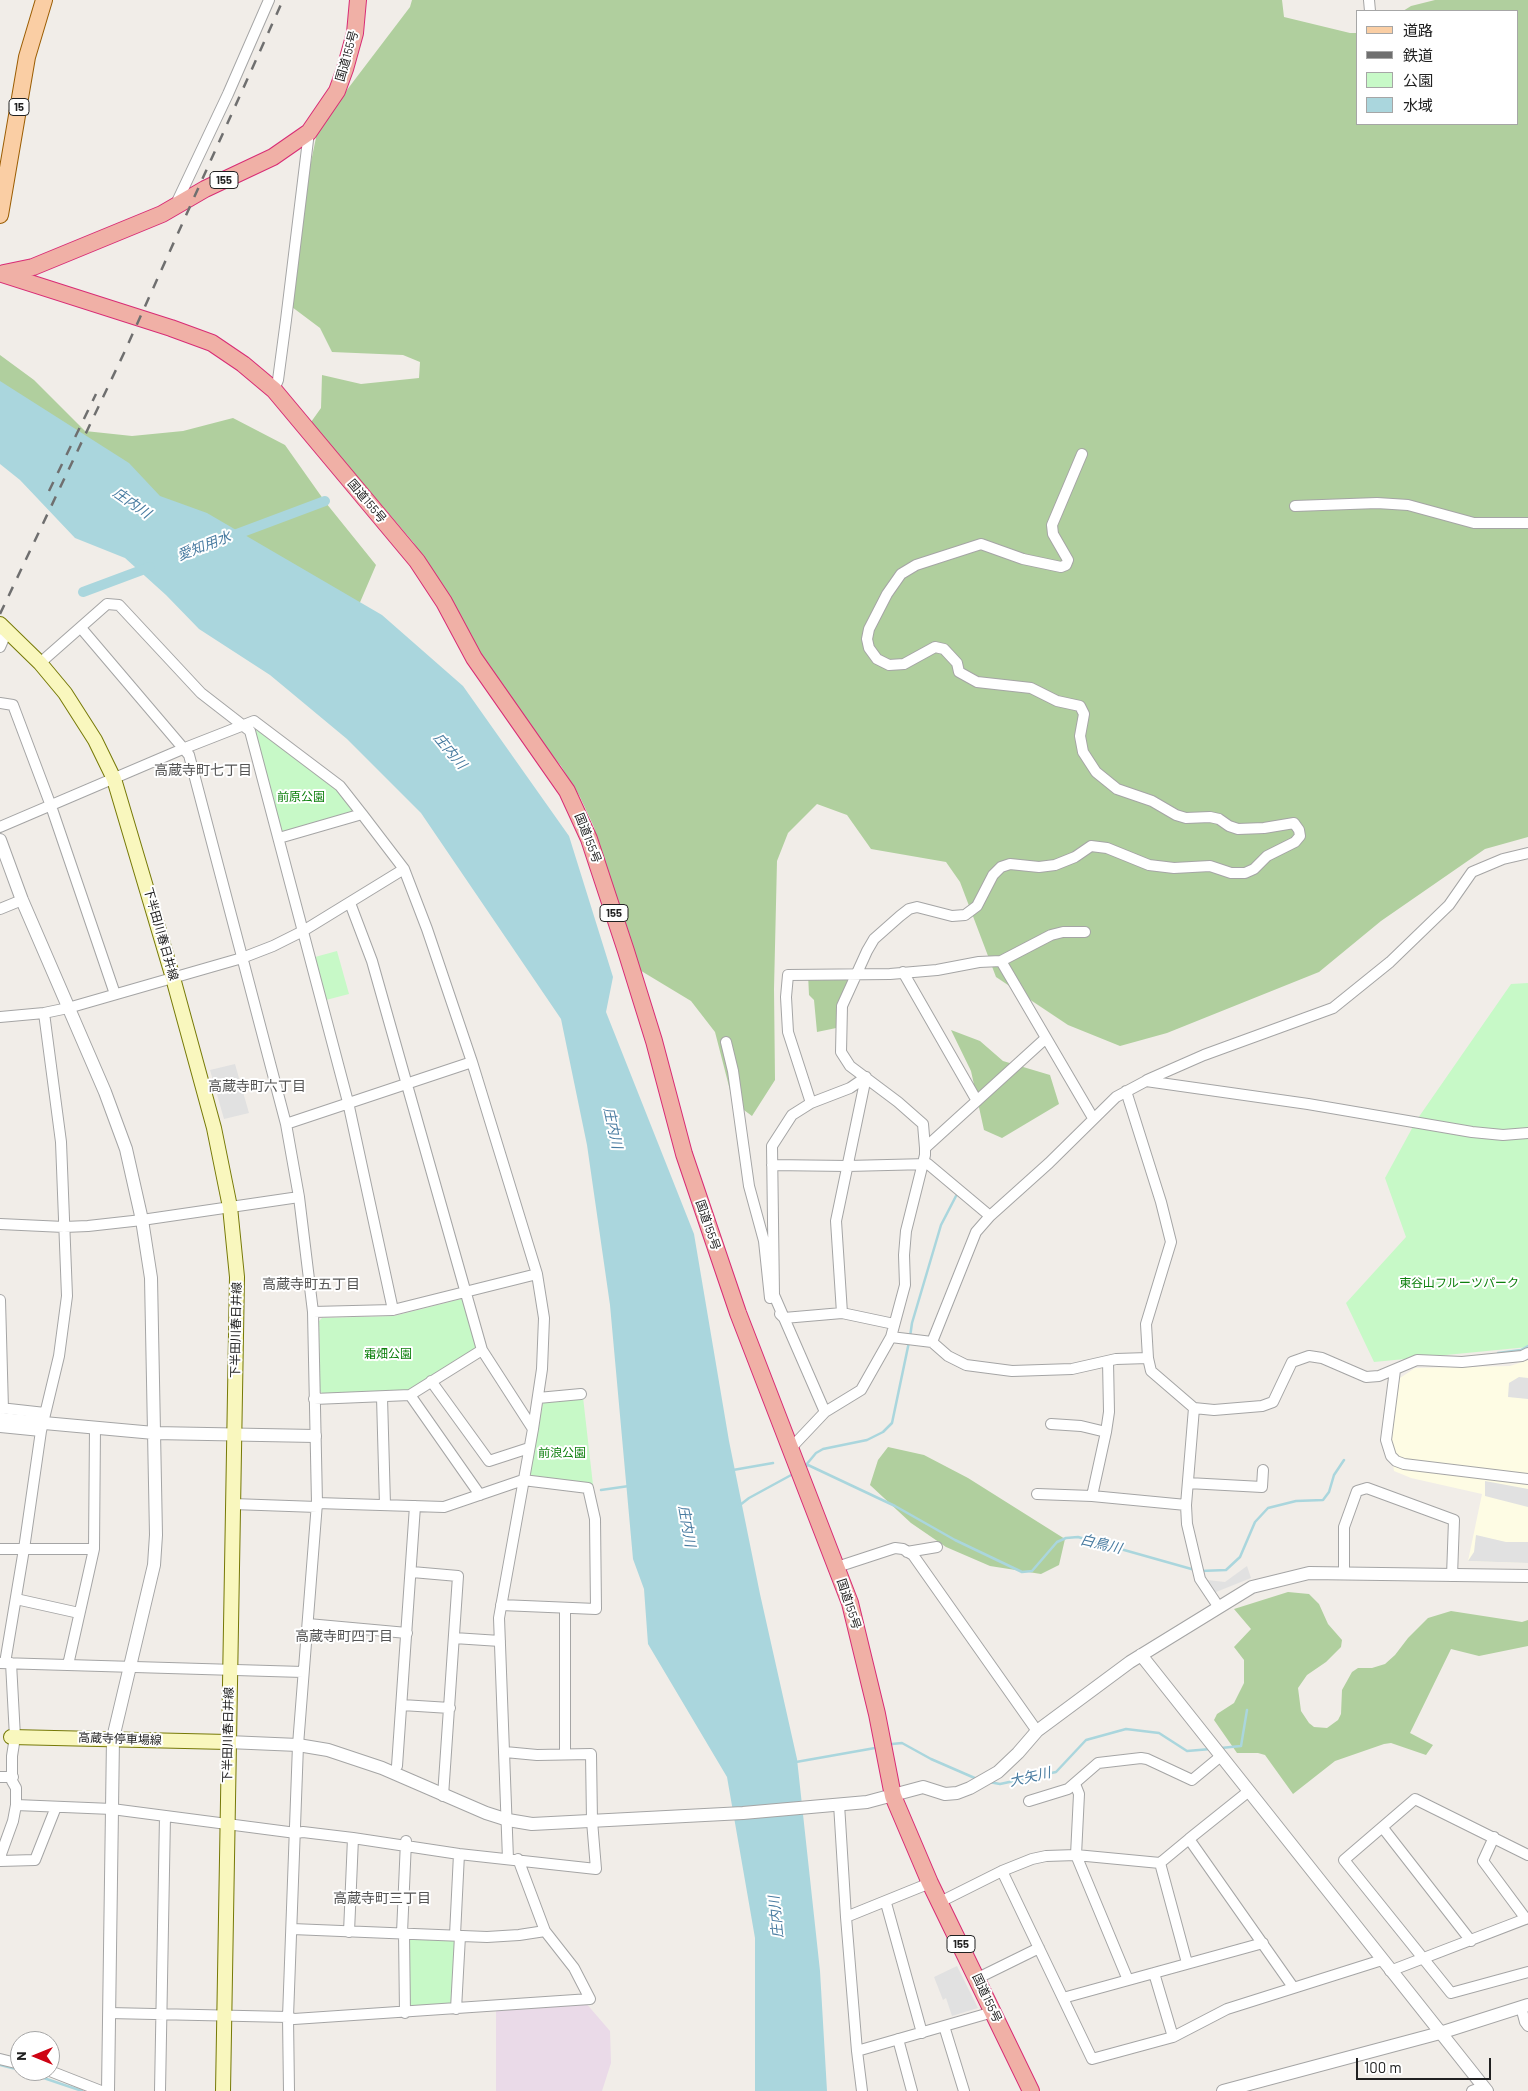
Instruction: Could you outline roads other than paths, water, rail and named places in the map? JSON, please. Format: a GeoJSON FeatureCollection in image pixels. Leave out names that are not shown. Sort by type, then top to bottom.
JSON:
{"type":"FeatureCollection","features":[{"type":"Feature","properties":{"kind":"highway","name":"国道155号"},"geometry":{"type":"LineString","coordinates":[[1,273],[18,272],[33,267],[162,214],[205,189],[272,157],[309,132],[337,91],[346,69],[355,33],[358,0]]}},
{"type":"Feature","properties":{"kind":"highway","name":"国道155号"},"geometry":{"type":"LineString","coordinates":[[1,273],[171,328],[212,344],[243,364],[274,390],[429,577],[474,658],[508,708],[554,769],[581,816],[640,996],[684,1154],[738,1313],[837,1568],[859,1635],[893,1796],[930,1883],[978,1978],[1031,2091]]}},
{"type":"Feature","properties":{"kind":"main road","name":"15"},"geometry":{"type":"LineString","coordinates":[[0,215],[27,57],[44,0]]}},
{"type":"Feature","properties":{"kind":"main road","name":"下半田川春日井線"},"geometry":{"type":"LineString","coordinates":[[3,628],[40,662],[65,694],[95,740],[114,779],[173,978],[214,1128],[230,1207],[237,1277],[222,2091]]}},
{"type":"Feature","properties":{"kind":"main road","name":"高蔵寺停車場線"},"geometry":{"type":"LineString","coordinates":[[13,1737],[228,1742]]}},
{"type":"Feature","properties":{"kind":"street"},"geometry":{"type":"LineString","coordinates":[[174,207],[228,94],[269,0]]}},
{"type":"Feature","properties":{"kind":"street"},"geometry":{"type":"LineString","coordinates":[[274,390],[278,380],[309,132]]}},
{"type":"Feature","properties":{"kind":"street"},"geometry":{"type":"LineString","coordinates":[[790,1449],[825,1412],[861,1390],[895,1338],[894,1324],[905,1285],[904,1255],[906,1231],[923,1163],[925,1148],[923,1124],[850,1066],[841,1052],[842,1006],[874,939],[909,909],[917,907],[952,916],[965,915],[977,906],[993,876],[1001,867],[1010,864],[1038,867],[1055,865],[1075,857],[1091,846],[1098,846],[1149,866],[1174,868],[1210,866],[1231,873],[1245,873],[1254,868],[1267,856],[1295,842],[1300,836],[1299,830],[1294,823],[1264,828],[1238,829],[1229,826],[1219,819],[1210,817],[1186,818],[1176,815],[1152,801],[1116,789],[1096,772],[1083,752],[1080,736],[1084,714],[1080,706],[1057,701],[1031,688],[977,682],[959,672],[957,663],[944,649],[935,647],[928,649],[904,664],[889,665],[877,659],[869,648],[867,639],[868,629],[894,582],[901,574],[916,565],[981,544],[1023,559],[1061,567],[1066,565],[1068,560],[1053,534],[1052,525],[1082,454]]}},
{"type":"Feature","properties":{"kind":"street"},"geometry":{"type":"LineString","coordinates":[[1295,506],[1369,503],[1408,505],[1474,523],[1528,523]]}},
{"type":"Feature","properties":{"kind":"street"},"geometry":{"type":"LineString","coordinates":[[40,662],[108,604],[119,605],[201,692],[250,732],[348,1102],[393,1310]]}},
{"type":"Feature","properties":{"kind":"street"},"geometry":{"type":"LineString","coordinates":[[0,647],[3,628]]}},
{"type":"Feature","properties":{"kind":"street"},"geometry":{"type":"LineString","coordinates":[[81,628],[189,755],[286,1124],[300,1197],[313,1312],[317,1505],[298,1746],[288,2017],[288,2091]]}},
{"type":"Feature","properties":{"kind":"street"},"geometry":{"type":"LineString","coordinates":[[0,704],[13,705],[51,806],[115,994]]}},
{"type":"Feature","properties":{"kind":"street"},"geometry":{"type":"LineString","coordinates":[[0,827],[185,748],[254,721],[340,786],[404,869],[427,929],[472,1062],[537,1274],[544,1318],[542,1369],[538,1398],[499,1618],[508,1820],[513,1859],[545,1931],[574,1968],[590,1999],[294,2019],[288,2017],[109,2013]]}},
{"type":"Feature","properties":{"kind":"street"},"geometry":{"type":"LineString","coordinates":[[278,838],[362,814]]}},
{"type":"Feature","properties":{"kind":"street"},"geometry":{"type":"LineString","coordinates":[[0,840],[22,900],[105,1092],[126,1149],[142,1220],[151,1278],[156,1535],[154,1565],[114,1738],[108,2091]]}},
{"type":"Feature","properties":{"kind":"street"},"geometry":{"type":"LineString","coordinates":[[932,1342],[976,1232],[990,1216],[1049,1163],[1116,1097],[1146,1081],[1204,1055],[1333,1008],[1390,962],[1449,904],[1472,872],[1503,859],[1528,853]]}},
{"type":"Feature","properties":{"kind":"street"},"geometry":{"type":"LineString","coordinates":[[0,1017],[44,1013],[68,1008],[242,958],[273,946],[303,931],[404,869]]}},
{"type":"Feature","properties":{"kind":"street"},"geometry":{"type":"LineString","coordinates":[[0,909],[22,900]]}},
{"type":"Feature","properties":{"kind":"street"},"geometry":{"type":"LineString","coordinates":[[350,903],[372,961],[482,1350],[533,1429]]}},
{"type":"Feature","properties":{"kind":"street"},"geometry":{"type":"LineString","coordinates":[[811,1103],[788,1032],[786,997],[788,975],[856,975],[937,970],[979,962],[1001,962],[1051,935],[1063,932],[1085,932]]}},
{"type":"Feature","properties":{"kind":"street"},"geometry":{"type":"LineString","coordinates":[[1001,962],[1093,1118]]}},
{"type":"Feature","properties":{"kind":"street"},"geometry":{"type":"LineString","coordinates":[[903,972],[977,1101]]}},
{"type":"Feature","properties":{"kind":"street"},"geometry":{"type":"LineString","coordinates":[[0,1857],[16,1805],[16,1788],[12,1781],[13,1737],[5,1663],[43,1422],[59,1356],[67,1296],[61,1142],[44,1013]]}},
{"type":"Feature","properties":{"kind":"street"},"geometry":{"type":"LineString","coordinates":[[925,1148],[1046,1038]]}},
{"type":"Feature","properties":{"kind":"street"},"geometry":{"type":"LineString","coordinates":[[726,1042],[733,1071],[749,1186],[764,1241],[769,1296],[776,1311],[784,1318],[842,1313],[894,1324]]}},
{"type":"Feature","properties":{"kind":"street"},"geometry":{"type":"LineString","coordinates":[[286,1124],[472,1062]]}},
{"type":"Feature","properties":{"kind":"street"},"geometry":{"type":"LineString","coordinates":[[825,1412],[774,1295],[772,1146],[792,1114],[811,1103],[850,1088],[866,1077]]}},
{"type":"Feature","properties":{"kind":"street"},"geometry":{"type":"LineString","coordinates":[[842,1313],[835,1236],[836,1221],[866,1077]]}},
{"type":"Feature","properties":{"kind":"street"},"geometry":{"type":"LineString","coordinates":[[1146,1081],[1308,1104],[1472,1132],[1503,1135],[1528,1133]]}},
{"type":"Feature","properties":{"kind":"street"},"geometry":{"type":"LineString","coordinates":[[1126,1091],[1162,1202],[1171,1242],[1146,1324],[1148,1358],[1151,1371],[1194,1408],[1214,1410],[1262,1406],[1273,1402],[1292,1362],[1310,1356],[1322,1358],[1366,1377],[1379,1376],[1418,1360],[1462,1362],[1522,1356],[1528,1353]]}},
{"type":"Feature","properties":{"kind":"street"},"geometry":{"type":"LineString","coordinates":[[772,1165],[928,1164],[990,1216]]}},
{"type":"Feature","properties":{"kind":"street"},"geometry":{"type":"LineString","coordinates":[[0,1224],[64,1227],[142,1220],[300,1197]]}},
{"type":"Feature","properties":{"kind":"street"},"geometry":{"type":"LineString","coordinates":[[313,1312],[393,1310],[537,1274]]}},
{"type":"Feature","properties":{"kind":"street"},"geometry":{"type":"LineString","coordinates":[[0,1300],[1,1412],[43,1422],[154,1433],[235,1433],[315,1436]]}},
{"type":"Feature","properties":{"kind":"street"},"geometry":{"type":"LineString","coordinates":[[895,1338],[932,1342],[956,1361],[978,1368],[1057,1370],[1072,1369],[1108,1361],[1148,1358]]}},
{"type":"Feature","properties":{"kind":"street"},"geometry":{"type":"LineString","coordinates":[[314,1398],[410,1396],[482,1350]]}},
{"type":"Feature","properties":{"kind":"street"},"geometry":{"type":"LineString","coordinates":[[1092,1496],[1109,1412],[1108,1361]]}},
{"type":"Feature","properties":{"kind":"street"},"geometry":{"type":"LineString","coordinates":[[1394,1370],[1386,1440],[1391,1456],[1396,1461],[1404,1464],[1528,1479]]}},
{"type":"Feature","properties":{"kind":"street"},"geometry":{"type":"LineString","coordinates":[[430,1382],[489,1461],[529,1448]]}},
{"type":"Feature","properties":{"kind":"street"},"geometry":{"type":"LineString","coordinates":[[538,1398],[581,1394]]}},
{"type":"Feature","properties":{"kind":"street"},"geometry":{"type":"LineString","coordinates":[[410,1396],[480,1495]]}},
{"type":"Feature","properties":{"kind":"street"},"geometry":{"type":"LineString","coordinates":[[382,1398],[385,1505]]}},
{"type":"Feature","properties":{"kind":"street"},"geometry":{"type":"LineString","coordinates":[[1194,1408],[1186,1505],[1187,1524],[1200,1579],[1218,1606]]}},
{"type":"Feature","properties":{"kind":"street"},"geometry":{"type":"LineString","coordinates":[[0,1427],[43,1422]]}},
{"type":"Feature","properties":{"kind":"street"},"geometry":{"type":"LineString","coordinates":[[1051,1424],[1081,1426],[1106,1432]]}},
{"type":"Feature","properties":{"kind":"street"},"geometry":{"type":"LineString","coordinates":[[68,1665],[94,1549],[95,1427]]}},
{"type":"Feature","properties":{"kind":"street"},"geometry":{"type":"LineString","coordinates":[[1188,1483],[1262,1487],[1263,1470]]}},
{"type":"Feature","properties":{"kind":"street"},"geometry":{"type":"LineString","coordinates":[[233,1504],[444,1507],[523,1480],[588,1488],[595,1519],[596,1609],[501,1605]]}},
{"type":"Feature","properties":{"kind":"street"},"geometry":{"type":"LineString","coordinates":[[1344,1574],[1344,1527],[1357,1491],[1367,1488],[1454,1520],[1452,1576]]}},
{"type":"Feature","properties":{"kind":"street"},"geometry":{"type":"LineString","coordinates":[[1036,1494],[1092,1496],[1186,1505]]}},
{"type":"Feature","properties":{"kind":"street"},"geometry":{"type":"LineString","coordinates":[[397,1766],[408,1633],[415,1506]]}},
{"type":"Feature","properties":{"kind":"street"},"geometry":{"type":"LineString","coordinates":[[907,1552],[937,1547]]}},
{"type":"Feature","properties":{"kind":"street"},"geometry":{"type":"LineString","coordinates":[[837,1568],[895,1548],[912,1555],[1036,1731]]}},
{"type":"Feature","properties":{"kind":"street"},"geometry":{"type":"LineString","coordinates":[[0,1549],[94,1549]]}},
{"type":"Feature","properties":{"kind":"street"},"geometry":{"type":"LineString","coordinates":[[412,1572],[458,1576],[443,1796]]}},
{"type":"Feature","properties":{"kind":"street"},"geometry":{"type":"LineString","coordinates":[[228,1742],[298,1746],[328,1750],[382,1768],[443,1796],[508,1820],[532,1824],[743,1813],[867,1802],[923,1787],[945,1794],[970,1788],[998,1772],[1018,1754],[1036,1731],[1141,1655],[1252,1586],[1309,1573],[1528,1576]]}},
{"type":"Feature","properties":{"kind":"street"},"geometry":{"type":"LineString","coordinates":[[16,1599],[79,1613]]}},
{"type":"Feature","properties":{"kind":"street"},"geometry":{"type":"LineString","coordinates":[[565,1608],[565,1754]]}},
{"type":"Feature","properties":{"kind":"street"},"geometry":{"type":"LineString","coordinates":[[308,1624],[408,1633]]}},
{"type":"Feature","properties":{"kind":"street"},"geometry":{"type":"LineString","coordinates":[[454,1638],[500,1641]]}},
{"type":"Feature","properties":{"kind":"street"},"geometry":{"type":"LineString","coordinates":[[1141,1655],[1440,2033],[1481,2090]]}},
{"type":"Feature","properties":{"kind":"street"},"geometry":{"type":"LineString","coordinates":[[5,1663],[303,1672]]}},
{"type":"Feature","properties":{"kind":"street"},"geometry":{"type":"LineString","coordinates":[[402,1705],[450,1708]]}},
{"type":"Feature","properties":{"kind":"street"},"geometry":{"type":"LineString","coordinates":[[16,1805],[112,1809],[296,1833],[303,1832],[406,1843],[459,1854],[596,1869],[592,1821],[591,1754],[537,1755],[505,1752]]}},
{"type":"Feature","properties":{"kind":"street"},"geometry":{"type":"LineString","coordinates":[[1029,1801],[1068,1790],[1098,1763],[1147,1759],[1192,1780],[1223,1758]]}},
{"type":"Feature","properties":{"kind":"street"},"geometry":{"type":"LineString","coordinates":[[0,1777],[13,1777]]}},
{"type":"Feature","properties":{"kind":"street"},"geometry":{"type":"LineString","coordinates":[[1075,1784],[1079,1794],[1076,1855],[1128,1980]]}},
{"type":"Feature","properties":{"kind":"street"},"geometry":{"type":"LineString","coordinates":[[940,1902],[1002,1871],[1032,1859],[1046,1856],[1076,1855],[1160,1863],[1249,1791]]}},
{"type":"Feature","properties":{"kind":"street"},"geometry":{"type":"LineString","coordinates":[[1528,1855],[1415,1798],[1383,1828],[1344,1860],[1451,1992],[1528,1972]]}},
{"type":"Feature","properties":{"kind":"street"},"geometry":{"type":"LineString","coordinates":[[839,1804],[846,1917],[862,2091]]}},
{"type":"Feature","properties":{"kind":"street"},"geometry":{"type":"LineString","coordinates":[[0,1861],[35,1860],[56,1807]]}},
{"type":"Feature","properties":{"kind":"street"},"geometry":{"type":"LineString","coordinates":[[160,2091],[165,1816]]}},
{"type":"Feature","properties":{"kind":"street"},"geometry":{"type":"LineString","coordinates":[[1383,1828],[1471,1941]]}},
{"type":"Feature","properties":{"kind":"street"},"geometry":{"type":"LineString","coordinates":[[1390,1971],[1527,1918],[1483,1861],[1494,1837]]}},
{"type":"Feature","properties":{"kind":"street"},"geometry":{"type":"LineString","coordinates":[[349,1932],[353,1838]]}},
{"type":"Feature","properties":{"kind":"street"},"geometry":{"type":"LineString","coordinates":[[1189,1839],[1293,1987]]}},
{"type":"Feature","properties":{"kind":"street"},"geometry":{"type":"LineString","coordinates":[[405,2013],[403,1933],[406,1843]]}},
{"type":"Feature","properties":{"kind":"street"},"geometry":{"type":"LineString","coordinates":[[456,2009],[459,1854]]}},
{"type":"Feature","properties":{"kind":"street"},"geometry":{"type":"LineString","coordinates":[[1160,1863],[1187,1963]]}},
{"type":"Feature","properties":{"kind":"street"},"geometry":{"type":"LineString","coordinates":[[1002,1871],[1092,2059],[1173,2037],[1227,2008],[1382,1960]]}},
{"type":"Feature","properties":{"kind":"street"},"geometry":{"type":"LineString","coordinates":[[846,1917],[886,1903],[930,1883]]}},
{"type":"Feature","properties":{"kind":"street"},"geometry":{"type":"LineString","coordinates":[[886,1903],[922,2033]]}},
{"type":"Feature","properties":{"kind":"street"},"geometry":{"type":"LineString","coordinates":[[292,1928],[457,1936],[519,1935],[545,1931]]}},
{"type":"Feature","properties":{"kind":"street"},"geometry":{"type":"LineString","coordinates":[[1063,1998],[1263,1942]]}},
{"type":"Feature","properties":{"kind":"street"},"geometry":{"type":"LineString","coordinates":[[978,1978],[1039,1948]]}},
{"type":"Feature","properties":{"kind":"street"},"geometry":{"type":"LineString","coordinates":[[1154,1973],[1173,2037]]}},
{"type":"Feature","properties":{"kind":"street"},"geometry":{"type":"LineString","coordinates":[[1223,2091],[1263,2086],[1525,2006],[1525,2022],[1528,2026]]}},
{"type":"Feature","properties":{"kind":"street"},"geometry":{"type":"LineString","coordinates":[[857,2051],[993,2012]]}},
{"type":"Feature","properties":{"kind":"street"},"geometry":{"type":"LineString","coordinates":[[944,2026],[964,2091]]}},
{"type":"Feature","properties":{"kind":"street"},"geometry":{"type":"LineString","coordinates":[[898,2040],[912,2091]]}},
{"type":"Feature","properties":{"kind":"street"},"geometry":{"type":"LineString","coordinates":[[60,2075],[100,2091]]}},
{"type":"Feature","properties":{"kind":"water","name":"庄内川"},"geometry":{"type":"Polygon","coordinates":[[[0,381],[129,463],[160,496],[207,513],[382,615],[463,686],[569,836],[613,977],[606,1012],[694,1234],[729,1441],[760,1594],[797,1759],[820,1971],[827,2091],[755,2091],[755,1938],[727,1777],[648,1644],[644,1589],[633,1559],[610,1305],[587,1145],[561,1019],[421,813],[347,739],[270,675],[199,629],[166,595],[125,558],[75,538],[20,480],[0,464],[0,381]]]}},
{"type":"Feature","properties":{"kind":"waterway","name":"愛知用水"},"geometry":{"type":"LineString","coordinates":[[229,537],[325,501]]}},
{"type":"Feature","properties":{"kind":"waterway","name":"愛知用水"},"geometry":{"type":"LineString","coordinates":[[83,592],[150,567]]}},
{"type":"Feature","properties":{"kind":"waterway"},"geometry":{"type":"LineString","coordinates":[[910,1337],[912,1323],[941,1225],[956,1196]]}},
{"type":"Feature","properties":{"kind":"waterway"},"geometry":{"type":"LineString","coordinates":[[806,1465],[816,1453],[823,1449],[867,1440],[883,1432],[892,1423],[909,1342]]}},
{"type":"Feature","properties":{"kind":"waterway"},"geometry":{"type":"LineString","coordinates":[[1498,1353],[1521,1350],[1528,1346]]}},
{"type":"Feature","properties":{"kind":"waterway","name":"白鳥川"},"geometry":{"type":"LineString","coordinates":[[1200,1571],[1226,1570],[1240,1557],[1255,1522],[1268,1508],[1296,1501],[1323,1500],[1329,1492],[1334,1475],[1344,1460]]}},
{"type":"Feature","properties":{"kind":"waterway"},"geometry":{"type":"LineString","coordinates":[[733,1470],[773,1463]]}},
{"type":"Feature","properties":{"kind":"waterway","name":"白鳥川"},"geometry":{"type":"LineString","coordinates":[[805,1467],[808,1465],[895,1506],[955,1540],[1022,1572],[1032,1571],[1057,1542],[1066,1538],[1078,1537],[1195,1570]]}},
{"type":"Feature","properties":{"kind":"waterway","name":"白鳥川"},"geometry":{"type":"LineString","coordinates":[[740,1505],[793,1474]]}},
{"type":"Feature","properties":{"kind":"waterway"},"geometry":{"type":"LineString","coordinates":[[601,1490],[629,1486]]}},
{"type":"Feature","properties":{"kind":"waterway","name":"大矢川"},"geometry":{"type":"LineString","coordinates":[[1221,1748],[1241,1746],[1247,1710]]}},
{"type":"Feature","properties":{"kind":"waterway","name":"大矢川"},"geometry":{"type":"LineString","coordinates":[[989,1782],[1000,1784],[1056,1772],[1086,1740],[1126,1729],[1159,1733],[1187,1751],[1211,1749]]}},
{"type":"Feature","properties":{"kind":"waterway","name":"大矢川"},"geometry":{"type":"LineString","coordinates":[[892,1744],[902,1743],[931,1759],[977,1779]]}},
{"type":"Feature","properties":{"kind":"waterway","name":"大矢川"},"geometry":{"type":"LineString","coordinates":[[796,1762],[875,1748]]}},
{"type":"Feature","properties":{"kind":"waterway"},"geometry":{"type":"LineString","coordinates":[[0,2065],[10,2068]]}},
{"type":"Feature","properties":{"kind":"waterway"},"geometry":{"type":"LineString","coordinates":[[52,2081],[82,2091]]}},
{"type":"Feature","properties":{"kind":"railway"},"geometry":{"type":"LineString","coordinates":[[0,614],[124,353],[283,0]]}},
{"type":"Feature","properties":{"kind":"railway"},"geometry":{"type":"LineString","coordinates":[[49,491],[96,394]]}},
{"type":"Feature","properties":{"kind":"district","name":"高蔵寺町七丁目"},"geometry":{"type":"Point","coordinates":[203,770]}},
{"type":"Feature","properties":{"kind":"district","name":"高蔵寺町六丁目"},"geometry":{"type":"Point","coordinates":[257,1086]}},
{"type":"Feature","properties":{"kind":"district","name":"高蔵寺町五丁目"},"geometry":{"type":"Point","coordinates":[311,1284]}},
{"type":"Feature","properties":{"kind":"district","name":"高蔵寺町四丁目"},"geometry":{"type":"Point","coordinates":[344,1636]}},
{"type":"Feature","properties":{"kind":"district","name":"高蔵寺町三丁目"},"geometry":{"type":"Point","coordinates":[382,1898]}},
{"type":"Feature","properties":{"kind":"park label","name":"前原公園"},"geometry":{"type":"Point","coordinates":[301,797]}},
{"type":"Feature","properties":{"kind":"park label","name":"東谷山フルーツパーク"},"geometry":{"type":"Point","coordinates":[1459,1283]}},
{"type":"Feature","properties":{"kind":"park label","name":"霜畑公園"},"geometry":{"type":"Point","coordinates":[388,1354]}},
{"type":"Feature","properties":{"kind":"park label","name":"前浪公園"},"geometry":{"type":"Point","coordinates":[562,1453]}}]}
